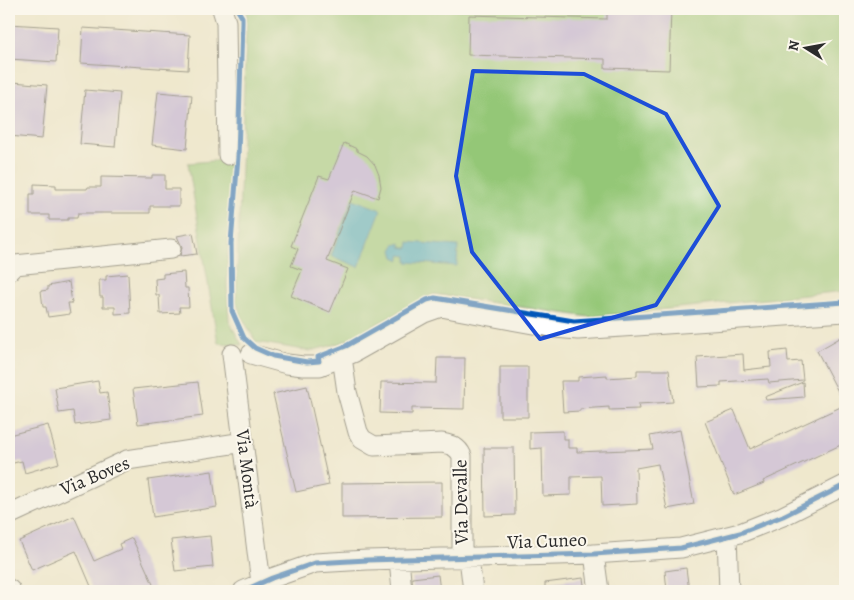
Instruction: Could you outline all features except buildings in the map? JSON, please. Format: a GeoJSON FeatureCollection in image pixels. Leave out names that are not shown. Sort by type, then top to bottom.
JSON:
{"type":"FeatureCollection","features":[{"type":"Feature","properties":{"kind":"street"},"geometry":{"type":"LineString","coordinates":[[222,9],[226,22],[228,155]]}},
{"type":"Feature","properties":{"kind":"street"},"geometry":{"type":"LineString","coordinates":[[9,271],[15,265],[171,249]]}},
{"type":"Feature","properties":{"kind":"street"},"geometry":{"type":"LineString","coordinates":[[251,354],[287,364],[320,366],[342,358],[424,313],[441,308],[555,328],[578,330],[845,312]]}},
{"type":"Feature","properties":{"kind":"street","name":"Via Montà"},"geometry":{"type":"LineString","coordinates":[[232,354],[244,442],[250,589]]}},
{"type":"Feature","properties":{"kind":"street","name":"Via Devalle"},"geometry":{"type":"LineString","coordinates":[[342,358],[347,392],[358,432],[362,439],[374,446],[442,444],[452,445],[459,450],[462,456],[466,558]]}},
{"type":"Feature","properties":{"kind":"street","name":"Via Boves"},"geometry":{"type":"LineString","coordinates":[[9,515],[127,460],[244,442]]}},
{"type":"Feature","properties":{"kind":"street","name":"Via Cuneo"},"geometry":{"type":"LineString","coordinates":[[250,589],[315,563],[594,554],[681,548],[740,533],[783,516],[845,485]]}},
{"type":"Feature","properties":{"kind":"street"},"geometry":{"type":"LineString","coordinates":[[727,536],[729,591]]}},
{"type":"Feature","properties":{"kind":"street"},"geometry":{"type":"LineString","coordinates":[[594,554],[600,591]]}},
{"type":"Feature","properties":{"kind":"street"},"geometry":{"type":"LineString","coordinates":[[466,558],[473,591]]}},
{"type":"Feature","properties":{"kind":"street"},"geometry":{"type":"LineString","coordinates":[[399,559],[402,591]]}},
{"type":"Feature","properties":{"kind":"highlighted area"},"geometry":{"type":"Polygon","coordinates":[[[473,71],[584,74],[666,114],[719,206],[656,305],[540,339],[472,252],[456,176],[473,71]]]}},
{"type":"Feature","properties":{"kind":"green space"},"geometry":{"type":"Polygon","coordinates":[[[247,9],[845,9],[845,291],[589,317],[434,294],[341,343],[310,351],[256,342],[242,317],[236,301],[247,9]]]}},
{"type":"Feature","properties":{"kind":"green space"},"geometry":{"type":"Polygon","coordinates":[[[234,159],[229,215],[227,285],[229,321],[242,345],[218,343],[188,163],[234,159]]]}},
{"type":"Feature","properties":{"kind":"water"},"geometry":{"type":"Polygon","coordinates":[[[353,199],[381,210],[359,267],[331,256],[353,199]]]}},
{"type":"Feature","properties":{"kind":"water"},"geometry":{"type":"Polygon","coordinates":[[[409,242],[458,246],[457,266],[407,262],[407,256],[400,255],[400,260],[394,257],[392,250],[395,245],[401,243],[401,247],[408,248],[409,242]]]}},
{"type":"Feature","properties":{"kind":"cycle path"},"geometry":{"type":"LineString","coordinates":[[237,9],[242,17],[242,23],[238,157],[231,243],[232,311],[244,338],[255,348],[273,356],[307,362],[319,361],[318,357],[346,346],[427,300],[435,298],[574,321],[845,302]]}},
{"type":"Feature","properties":{"kind":"cycle path"},"geometry":{"type":"LineString","coordinates":[[243,591],[272,578],[315,563],[594,554],[681,548],[740,533],[783,516],[845,485]]}}]}
